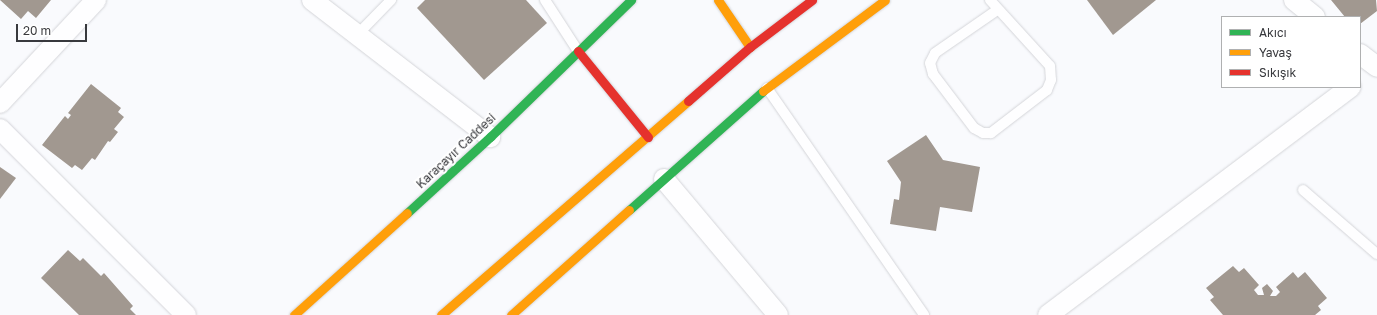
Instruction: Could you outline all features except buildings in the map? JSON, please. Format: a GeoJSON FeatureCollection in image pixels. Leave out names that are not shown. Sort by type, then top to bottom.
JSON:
{"type":"FeatureCollection","features":[{"type":"Feature","properties":{"kind":"street"},"geometry":{"type":"LineString","coordinates":[[0,103],[96,0]]}},
{"type":"Feature","properties":{"kind":"street"},"geometry":{"type":"LineString","coordinates":[[312,0],[490,137]]}},
{"type":"Feature","properties":{"kind":"street","name":"Karaçayır Caddesi"},"geometry":{"type":"LineString","coordinates":[[294,315],[490,137],[630,0]]}},
{"type":"Feature","properties":{"kind":"street"},"geometry":{"type":"LineString","coordinates":[[718,0],[750,47]]}},
{"type":"Feature","properties":{"kind":"street"},"geometry":{"type":"LineString","coordinates":[[441,315],[750,47],[812,0]]}},
{"type":"Feature","properties":{"kind":"street"},"geometry":{"type":"LineString","coordinates":[[511,315],[766,88],[884,0]]}},
{"type":"Feature","properties":{"kind":"street"},"geometry":{"type":"LineString","coordinates":[[1294,0],[1314,16]]}},
{"type":"Feature","properties":{"kind":"street"},"geometry":{"type":"LineString","coordinates":[[578,51],[648,137]]}},
{"type":"Feature","properties":{"kind":"street"},"geometry":{"type":"LineString","coordinates":[[1361,55],[1377,67],[1361,79]]}},
{"type":"Feature","properties":{"kind":"street"},"geometry":{"type":"LineString","coordinates":[[1048,315],[1350,88]]}},
{"type":"Feature","properties":{"kind":"street"},"geometry":{"type":"LineString","coordinates":[[0,129],[186,315]]}},
{"type":"Feature","properties":{"kind":"street"},"geometry":{"type":"LineString","coordinates":[[664,179],[778,315]]}},
{"type":"Feature","properties":{"kind":"lane"},"geometry":{"type":"LineString","coordinates":[[357,34],[391,0]]}},
{"type":"Feature","properties":{"kind":"lane"},"geometry":{"type":"LineString","coordinates":[[545,0],[578,51]]}},
{"type":"Feature","properties":{"kind":"lane"},"geometry":{"type":"LineString","coordinates":[[990,0],[997,10],[1050,66],[1051,80],[1047,90],[990,133],[983,133],[974,128],[933,74],[930,62],[935,53],[997,10]]}},
{"type":"Feature","properties":{"kind":"lane"},"geometry":{"type":"LineString","coordinates":[[766,88],[924,315]]}},
{"type":"Feature","properties":{"kind":"lane"},"geometry":{"type":"LineString","coordinates":[[1303,190],[1377,254]]}},
{"type":"Feature","properties":{"kind":"traffic: fast"},"geometry":{"type":"LineString","coordinates":[[407,213],[490,137],[631,0]]}},
{"type":"Feature","properties":{"kind":"traffic: fast"},"geometry":{"type":"LineString","coordinates":[[629,210],[763,91]]}},
{"type":"Feature","properties":{"kind":"traffic: slow"},"geometry":{"type":"LineString","coordinates":[[718,0],[750,47]]}},
{"type":"Feature","properties":{"kind":"traffic: slow"},"geometry":{"type":"LineString","coordinates":[[763,91],[885,0]]}},
{"type":"Feature","properties":{"kind":"traffic: slow"},"geometry":{"type":"LineString","coordinates":[[441,315],[688,101]]}},
{"type":"Feature","properties":{"kind":"traffic: slow"},"geometry":{"type":"LineString","coordinates":[[511,315],[629,210]]}},
{"type":"Feature","properties":{"kind":"traffic: slow"},"geometry":{"type":"LineString","coordinates":[[294,315],[407,213]]}},
{"type":"Feature","properties":{"kind":"traffic: jam"},"geometry":{"type":"LineString","coordinates":[[688,101],[750,47],[812,0]]}},
{"type":"Feature","properties":{"kind":"traffic: jam"},"geometry":{"type":"LineString","coordinates":[[578,51],[648,137]]}}]}
